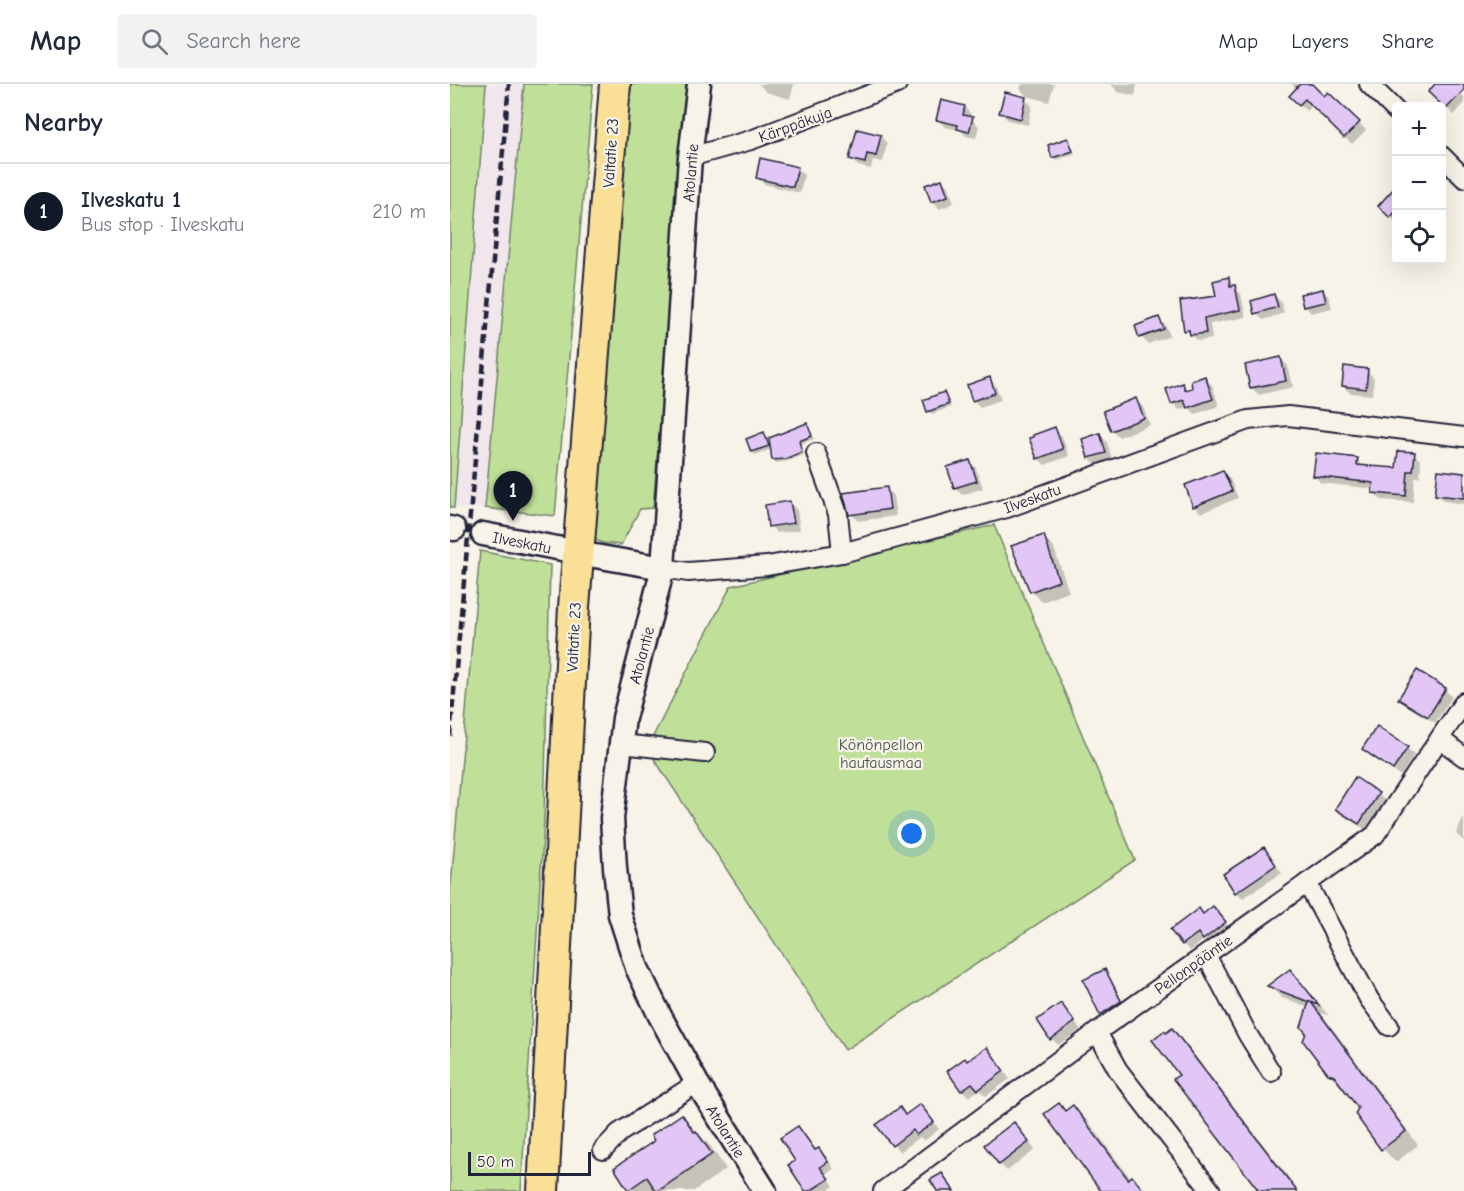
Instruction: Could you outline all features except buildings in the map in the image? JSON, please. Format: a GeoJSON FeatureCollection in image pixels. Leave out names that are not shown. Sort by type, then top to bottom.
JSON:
{"type":"FeatureCollection","features":[{"type":"Feature","properties":{"kind":"highway","name":"Valtatie 23"},"geometry":{"type":"LineString","coordinates":[[543,1191],[574,607],[615,84]]}},
{"type":"Feature","properties":{"kind":"street","name":"Atolantie"},"geometry":{"type":"LineString","coordinates":[[699,84],[690,156],[663,568],[624,718],[612,818],[620,915],[637,968],[660,1016],[697,1083],[765,1191]]}},
{"type":"Feature","properties":{"kind":"street","name":"Kärppäkuja"},"geometry":{"type":"LineString","coordinates":[[690,156],[751,140],[897,84]]}},
{"type":"Feature","properties":{"kind":"street"},"geometry":{"type":"LineString","coordinates":[[1369,84],[1392,107]]}},
{"type":"Feature","properties":{"kind":"street"},"geometry":{"type":"LineString","coordinates":[[1446,160],[1464,178]]}},
{"type":"Feature","properties":{"kind":"street","name":"Ilveskatu"},"geometry":{"type":"LineString","coordinates":[[595,556],[688,572],[767,566],[842,553],[1007,508],[1248,420],[1288,416],[1464,437]]}},
{"type":"Feature","properties":{"kind":"street"},"geometry":{"type":"LineString","coordinates":[[816,453],[838,514],[842,553]]}},
{"type":"Feature","properties":{"kind":"street","name":"Ilveskatu"},"geometry":{"type":"LineString","coordinates":[[483,534],[562,549]]}},
{"type":"Feature","properties":{"kind":"street","name":"Pellonpääntie"},"geometry":{"type":"LineString","coordinates":[[883,1191],[1097,1032],[1375,835],[1464,702]]}},
{"type":"Feature","properties":{"kind":"street"},"geometry":{"type":"LineString","coordinates":[[1440,739],[1464,757]]}},
{"type":"Feature","properties":{"kind":"street"},"geometry":{"type":"LineString","coordinates":[[621,744],[705,753]]}},
{"type":"Feature","properties":{"kind":"street"},"geometry":{"type":"LineString","coordinates":[[1307,883],[1370,999],[1389,1026]]}},
{"type":"Feature","properties":{"kind":"street"},"geometry":{"type":"LineString","coordinates":[[1206,955],[1248,1035],[1271,1072]]}},
{"type":"Feature","properties":{"kind":"street"},"geometry":{"type":"LineString","coordinates":[[1097,1032],[1118,1070],[1211,1191]]}},
{"type":"Feature","properties":{"kind":"street"},"geometry":{"type":"LineString","coordinates":[[603,1150],[619,1133],[697,1083]]}},
{"type":"Feature","properties":{"kind":"shaded area"},"geometry":{"type":"Polygon","coordinates":[[[486,84],[524,84],[485,508],[454,508],[486,84]]]}},
{"type":"Feature","properties":{"kind":"green space"},"geometry":{"type":"Polygon","coordinates":[[[450,84],[486,84],[454,508],[450,508],[450,84]]]}},
{"type":"Feature","properties":{"kind":"green space"},"geometry":{"type":"Polygon","coordinates":[[[524,84],[593,84],[555,516],[485,508],[524,84]]]}},
{"type":"Feature","properties":{"kind":"green space"},"geometry":{"type":"Polygon","coordinates":[[[631,84],[689,84],[653,508],[640,509],[621,545],[603,543],[593,539],[631,84]]]}},
{"type":"Feature","properties":{"kind":"green space","name":"Könönpellon hautausmaa"},"geometry":{"type":"Polygon","coordinates":[[[994,525],[1135,860],[845,1050],[647,748],[731,586],[994,525]]]}},
{"type":"Feature","properties":{"kind":"green space"},"geometry":{"type":"Polygon","coordinates":[[[480,551],[550,565],[544,820],[521,1191],[450,1191],[450,896],[480,551]]]}},
{"type":"Feature","properties":{"kind":"railway"},"geometry":{"type":"LineString","coordinates":[[450,736],[509,84]]}},
{"type":"Feature","properties":{"kind":"place","name":"Ilveskatu 1"},"geometry":{"type":"Point","coordinates":[513,521]}}]}
